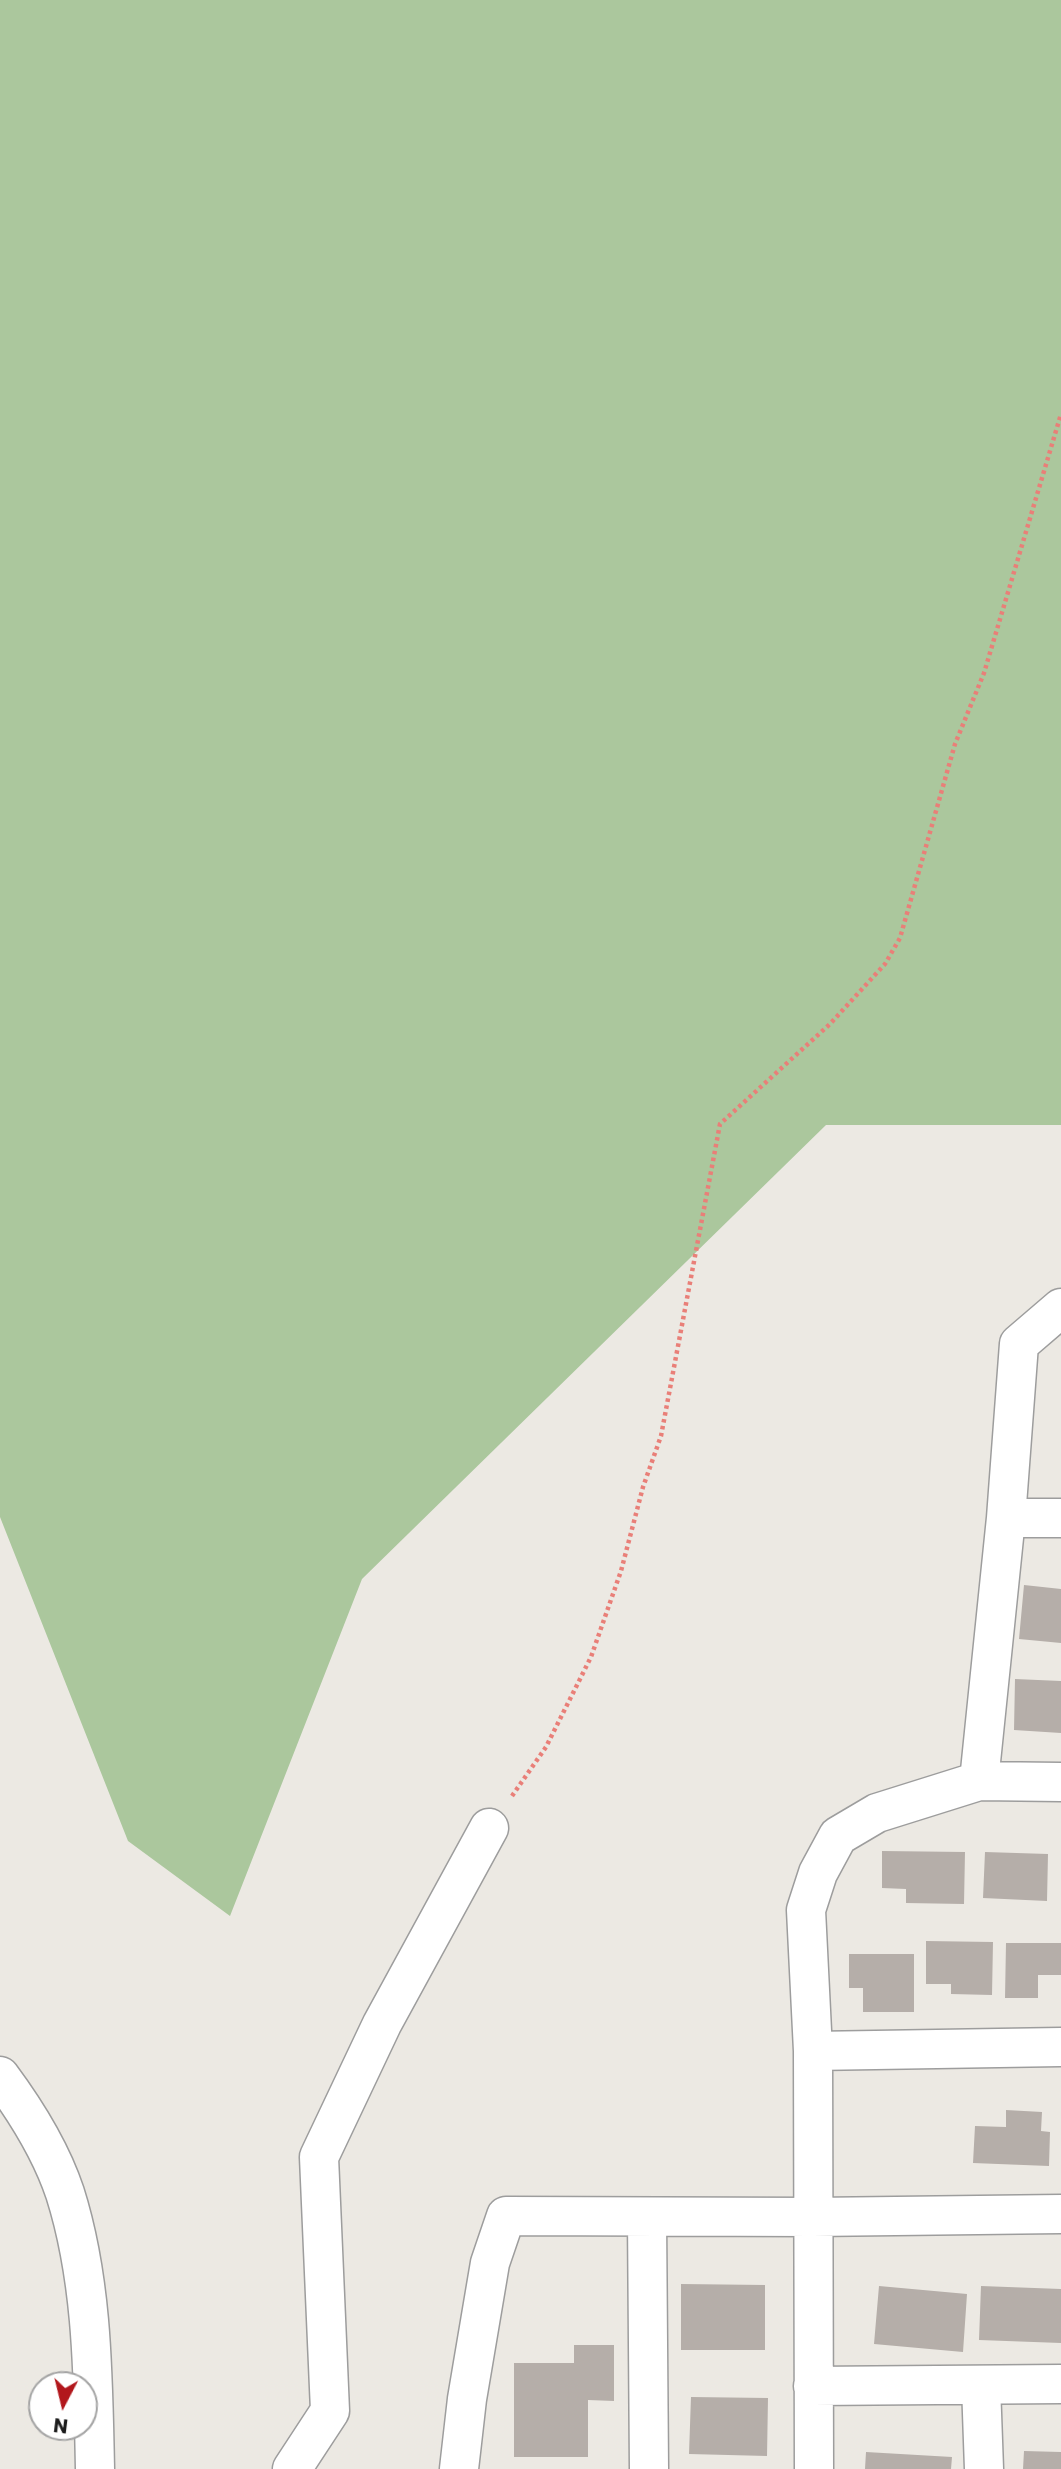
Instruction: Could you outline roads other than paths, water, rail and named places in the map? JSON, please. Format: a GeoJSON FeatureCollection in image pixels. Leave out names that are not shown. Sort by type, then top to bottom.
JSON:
{"type":"FeatureCollection","features":[{"type":"Feature","properties":{"kind":"street"},"geometry":{"type":"LineString","coordinates":[[979,1781],[1006,1518],[1019,1344],[1061,1308]]}},
{"type":"Feature","properties":{"kind":"street"},"geometry":{"type":"LineString","coordinates":[[1006,1518],[1061,1518]]}},
{"type":"Feature","properties":{"kind":"street"},"geometry":{"type":"LineString","coordinates":[[814,2469],[813,2051],[806,1910],[818,1873],[838,1836],[877,1813],[979,1781],[1061,1782]]}},
{"type":"Feature","properties":{"kind":"street"},"geometry":{"type":"LineString","coordinates":[[292,2469],[330,2410],[319,2157],[382,2024],[489,1828]]}},
{"type":"Feature","properties":{"kind":"street"},"geometry":{"type":"LineString","coordinates":[[813,2051],[1061,2047]]}},
{"type":"Feature","properties":{"kind":"street"},"geometry":{"type":"LineString","coordinates":[[0,2076],[38,2132],[64,2192],[71,2217],[86,2282],[95,2469]]}},
{"type":"Feature","properties":{"kind":"street"},"geometry":{"type":"LineString","coordinates":[[459,2469],[467,2399],[490,2263],[506,2216],[647,2218],[1061,2214]]}},
{"type":"Feature","properties":{"kind":"street"},"geometry":{"type":"LineString","coordinates":[[647,2218],[649,2469]]}},
{"type":"Feature","properties":{"kind":"street"},"geometry":{"type":"LineString","coordinates":[[813,2386],[1061,2384]]}},
{"type":"Feature","properties":{"kind":"street"},"geometry":{"type":"LineString","coordinates":[[981,2385],[984,2469]]}}]}
